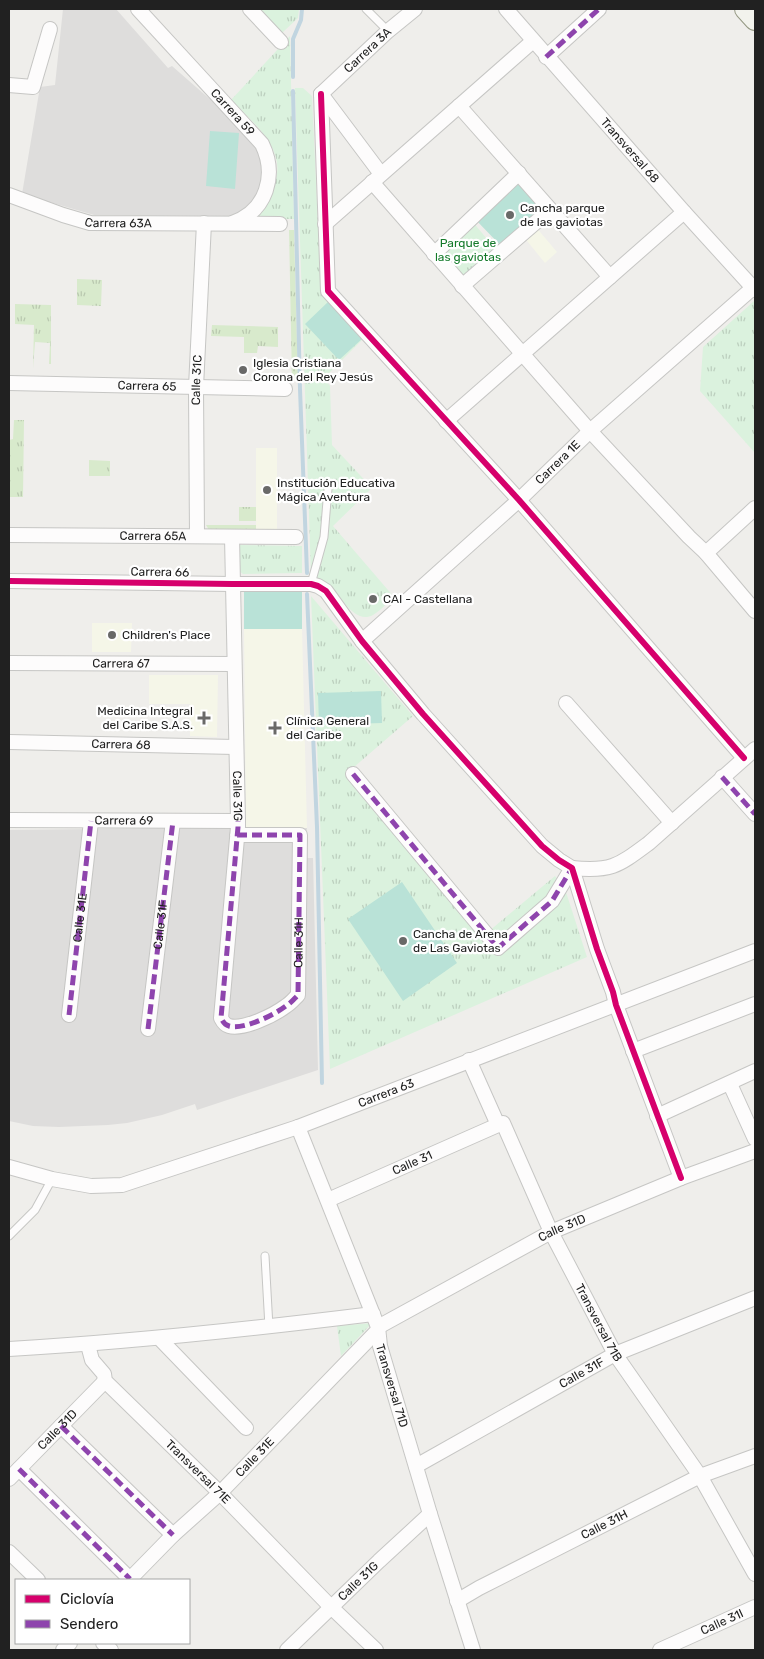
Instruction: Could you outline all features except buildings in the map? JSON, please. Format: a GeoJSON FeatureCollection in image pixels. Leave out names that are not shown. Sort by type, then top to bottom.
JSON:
{"type":"FeatureCollection","features":[{"type":"Feature","properties":{"kind":"street","name":"Carrera 59"},"geometry":{"type":"LineString","coordinates":[[138,9],[262,144],[266,152],[270,176],[265,193],[249,216],[232,223]]}},
{"type":"Feature","properties":{"kind":"street"},"geometry":{"type":"LineString","coordinates":[[250,9],[281,42]]}},
{"type":"Feature","properties":{"kind":"street","name":"Transversal 68"},"geometry":{"type":"LineString","coordinates":[[506,9],[684,212],[755,288]]}},
{"type":"Feature","properties":{"kind":"street"},"geometry":{"type":"LineString","coordinates":[[546,56],[599,9]]}},
{"type":"Feature","properties":{"kind":"street"},"geometry":{"type":"LineString","coordinates":[[745,9],[755,20]]}},
{"type":"Feature","properties":{"kind":"street","name":"Carrera 3A"},"geometry":{"type":"LineString","coordinates":[[321,94],[410,10]]}},
{"type":"Feature","properties":{"kind":"street"},"geometry":{"type":"LineString","coordinates":[[9,84],[33,87],[50,29]]}},
{"type":"Feature","properties":{"kind":"street"},"geometry":{"type":"LineString","coordinates":[[325,224],[533,41]]}},
{"type":"Feature","properties":{"kind":"street"},"geometry":{"type":"LineString","coordinates":[[321,94],[376,178],[434,254],[590,431],[706,553],[755,611]]}},
{"type":"Feature","properties":{"kind":"street"},"geometry":{"type":"LineString","coordinates":[[311,584],[326,590],[362,641],[423,714],[542,846],[558,860],[572,868],[594,870],[609,868],[632,856],[750,754],[328,291],[321,94]]}},
{"type":"Feature","properties":{"kind":"street"},"geometry":{"type":"LineString","coordinates":[[460,106],[610,277]]}},
{"type":"Feature","properties":{"kind":"street"},"geometry":{"type":"LineString","coordinates":[[434,254],[519,173]]}},
{"type":"Feature","properties":{"kind":"street","name":"Carrera 63A"},"geometry":{"type":"LineString","coordinates":[[10,197],[90,223],[280,224]]}},
{"type":"Feature","properties":{"kind":"street"},"geometry":{"type":"LineString","coordinates":[[462,286],[550,210]]}},
{"type":"Feature","properties":{"kind":"street"},"geometry":{"type":"LineString","coordinates":[[446,421],[684,212]]}},
{"type":"Feature","properties":{"kind":"street","name":"Calle 31C"},"geometry":{"type":"LineString","coordinates":[[197,536],[196,387],[204,223]]}},
{"type":"Feature","properties":{"kind":"street","name":"Carrera 1E"},"geometry":{"type":"LineString","coordinates":[[362,641],[519,500],[590,431],[755,288]]}},
{"type":"Feature","properties":{"kind":"street","name":"Carrera 65"},"geometry":{"type":"LineString","coordinates":[[9,383],[285,389]]}},
{"type":"Feature","properties":{"kind":"street"},"geometry":{"type":"LineString","coordinates":[[706,553],[755,508]]}},
{"type":"Feature","properties":{"kind":"street","name":"Carrera 65A"},"geometry":{"type":"LineString","coordinates":[[9,535],[296,537]]}},
{"type":"Feature","properties":{"kind":"street","name":"Calle 31G"},"geometry":{"type":"LineString","coordinates":[[232,537],[238,828],[221,1018],[224,1024],[228,1026],[251,1023]]}},
{"type":"Feature","properties":{"kind":"street","name":"Carrera 66"},"geometry":{"type":"LineString","coordinates":[[9,581],[311,584]]}},
{"type":"Feature","properties":{"kind":"street","name":"Carrera 67"},"geometry":{"type":"LineString","coordinates":[[9,663],[234,664]]}},
{"type":"Feature","properties":{"kind":"street"},"geometry":{"type":"LineString","coordinates":[[566,703],[672,823]]}},
{"type":"Feature","properties":{"kind":"street","name":"Carrera 68"},"geometry":{"type":"LineString","coordinates":[[9,742],[235,747]]}},
{"type":"Feature","properties":{"kind":"street"},"geometry":{"type":"LineString","coordinates":[[353,774],[498,948],[552,900],[572,868]]}},
{"type":"Feature","properties":{"kind":"street"},"geometry":{"type":"LineString","coordinates":[[722,777],[755,814]]}},
{"type":"Feature","properties":{"kind":"street","name":"Carrera 69"},"geometry":{"type":"LineString","coordinates":[[9,820],[173,821],[300,836]]}},
{"type":"Feature","properties":{"kind":"street","name":"Calle 31E"},"geometry":{"type":"LineString","coordinates":[[69,1015],[91,821]]}},
{"type":"Feature","properties":{"kind":"street","name":"Calle 31F"},"geometry":{"type":"LineString","coordinates":[[148,1029],[173,821]]}},
{"type":"Feature","properties":{"kind":"street","name":"Calle 31H"},"geometry":{"type":"LineString","coordinates":[[251,1023],[266,1018],[288,1006],[298,995],[300,836]]}},
{"type":"Feature","properties":{"kind":"street"},"geometry":{"type":"LineString","coordinates":[[572,868],[597,949],[681,1178]]}},
{"type":"Feature","properties":{"kind":"street","name":"Carrera 63"},"geometry":{"type":"LineString","coordinates":[[9,1167],[52,1179],[91,1186],[122,1185],[298,1126],[469,1060],[615,998],[755,951]]}},
{"type":"Feature","properties":{"kind":"street"},"geometry":{"type":"LineString","coordinates":[[634,1051],[755,1004]]}},
{"type":"Feature","properties":{"kind":"street","name":"Transversal 71B"},"geometry":{"type":"LineString","coordinates":[[469,1060],[498,1125],[503,1123],[551,1232],[615,1354],[700,1476],[755,1574]]}},
{"type":"Feature","properties":{"kind":"street"},"geometry":{"type":"LineString","coordinates":[[657,1116],[755,1071]]}},
{"type":"Feature","properties":{"kind":"street"},"geometry":{"type":"LineString","coordinates":[[730,1084],[755,1139]]}},
{"type":"Feature","properties":{"kind":"street","name":"Calle 31"},"geometry":{"type":"LineString","coordinates":[[328,1200],[498,1125]]}},
{"type":"Feature","properties":{"kind":"street","name":"Transversal 71D"},"geometry":{"type":"LineString","coordinates":[[298,1126],[376,1323],[380,1346],[473,1650]]}},
{"type":"Feature","properties":{"kind":"street","name":"Calle 31D"},"geometry":{"type":"LineString","coordinates":[[376,1323],[551,1232],[681,1178],[755,1151]]}},
{"type":"Feature","properties":{"kind":"street","name":"Calle 31F"},"geometry":{"type":"LineString","coordinates":[[416,1466],[615,1354],[755,1298]]}},
{"type":"Feature","properties":{"kind":"street"},"geometry":{"type":"LineString","coordinates":[[9,1349],[159,1338],[269,1327],[376,1323]]}},
{"type":"Feature","properties":{"kind":"street","name":"Calle 31E"},"geometry":{"type":"LineString","coordinates":[[130,1579],[173,1535],[220,1493],[376,1323]]}},
{"type":"Feature","properties":{"kind":"street"},"geometry":{"type":"LineString","coordinates":[[159,1338],[246,1428]]}},
{"type":"Feature","properties":{"kind":"street","name":"Transversal 71E"},"geometry":{"type":"LineString","coordinates":[[88,1344],[92,1360],[104,1374],[105,1381],[220,1493],[331,1607],[376,1650]]}},
{"type":"Feature","properties":{"kind":"street","name":"Calle 31D"},"geometry":{"type":"LineString","coordinates":[[9,1479],[105,1381]]}},
{"type":"Feature","properties":{"kind":"street"},"geometry":{"type":"LineString","coordinates":[[61,1426],[173,1535]]}},
{"type":"Feature","properties":{"kind":"street","name":"Calle 31H"},"geometry":{"type":"LineString","coordinates":[[457,1601],[700,1476],[755,1456]]}},
{"type":"Feature","properties":{"kind":"street"},"geometry":{"type":"LineString","coordinates":[[19,1469],[128,1579]]}},
{"type":"Feature","properties":{"kind":"street","name":"Calle 31G"},"geometry":{"type":"LineString","coordinates":[[288,1650],[430,1514]]}},
{"type":"Feature","properties":{"kind":"street"},"geometry":{"type":"LineString","coordinates":[[9,1552],[37,1579]]}},
{"type":"Feature","properties":{"kind":"street","name":"Calle 31I"},"geometry":{"type":"LineString","coordinates":[[660,1650],[755,1607]]}},
{"type":"Feature","properties":{"kind":"lane"},"geometry":{"type":"LineString","coordinates":[[366,9],[388,31]]}},
{"type":"Feature","properties":{"kind":"lane"},"geometry":{"type":"LineString","coordinates":[[311,584],[324,537],[328,490]]}},
{"type":"Feature","properties":{"kind":"lane"},"geometry":{"type":"LineString","coordinates":[[9,1236],[35,1210],[52,1179]]}},
{"type":"Feature","properties":{"kind":"lane"},"geometry":{"type":"LineString","coordinates":[[265,1256],[269,1327]]}},
{"type":"Feature","properties":{"kind":"shaded area"},"geometry":{"type":"Polygon","coordinates":[[[63,9],[116,9],[168,68],[172,66],[220,108],[261,153],[264,183],[251,207],[235,216],[94,215],[22,194],[40,87],[55,85],[63,9]]]}},
{"type":"Feature","properties":{"kind":"shaded area"},"geometry":{"type":"Polygon","coordinates":[[[535,226],[557,252],[545,263],[523,236],[535,226]]]}},
{"type":"Feature","properties":{"kind":"shaded area","name":"Institución Educativa Mágica Aventura"},"geometry":{"type":"Polygon","coordinates":[[[256,448],[277,448],[277,533],[256,533],[256,448]]]}},
{"type":"Feature","properties":{"kind":"shaded area","name":"Children's Place"},"geometry":{"type":"Polygon","coordinates":[[[92,623],[132,623],[131,652],[92,652],[92,623]]]}},
{"type":"Feature","properties":{"kind":"shaded area","name":"Clínica General del Caribe"},"geometry":{"type":"Polygon","coordinates":[[[244,629],[302,629],[307,828],[246,827],[244,629]]]}},
{"type":"Feature","properties":{"kind":"shaded area","name":"Medicina Integral del Caribe S.A.S."},"geometry":{"type":"Polygon","coordinates":[[[149,675],[218,675],[217,737],[190,736],[190,704],[149,704],[149,675]]]}},
{"type":"Feature","properties":{"kind":"shaded area"},"geometry":{"type":"Polygon","coordinates":[[[307,828],[305,858],[313,858],[318,1070],[197,1110],[195,1104],[162,1115],[127,1123],[59,1127],[33,1126],[9,1121],[9,830],[307,828]]]}},
{"type":"Feature","properties":{"kind":"green space"},"geometry":{"type":"Polygon","coordinates":[[[260,9],[299,9],[298,18],[282,33],[260,9]]]}},
{"type":"Feature","properties":{"kind":"green space"},"geometry":{"type":"Polygon","coordinates":[[[290,36],[294,219],[252,219],[275,182],[276,158],[265,136],[231,100],[290,36]]]}},
{"type":"Feature","properties":{"kind":"green space"},"geometry":{"type":"Polygon","coordinates":[[[295,88],[303,88],[312,96],[321,290],[365,337],[324,378],[330,386],[332,445],[372,488],[333,526],[394,597],[376,613],[366,617],[354,613],[329,585],[311,576],[295,88]]]}},
{"type":"Feature","properties":{"kind":"green space"},"geometry":{"type":"Polygon","coordinates":[[[210,131],[239,133],[235,189],[206,186],[210,131]]]}},
{"type":"Feature","properties":{"kind":"green space","name":"Cancha parque de las gaviotas"},"geometry":{"type":"Polygon","coordinates":[[[516,180],[545,211],[502,247],[475,219],[516,180]]]}},
{"type":"Feature","properties":{"kind":"green space","name":"Parque de las gaviotas"},"geometry":{"type":"Polygon","coordinates":[[[472,221],[497,251],[465,279],[439,249],[472,221]]]}},
{"type":"Feature","properties":{"kind":"green space"},"geometry":{"type":"Polygon","coordinates":[[[289,230],[294,230],[298,380],[292,380],[289,230]]]}},
{"type":"Feature","properties":{"kind":"green space"},"geometry":{"type":"Polygon","coordinates":[[[77,279],[102,280],[101,306],[77,305],[77,279]]]}},
{"type":"Feature","properties":{"kind":"green space"},"geometry":{"type":"Polygon","coordinates":[[[329,301],[363,338],[339,360],[305,324],[329,301]]]}},
{"type":"Feature","properties":{"kind":"green space"},"geometry":{"type":"Polygon","coordinates":[[[754,301],[755,453],[700,391],[703,347],[754,301]]]}},
{"type":"Feature","properties":{"kind":"green space"},"geometry":{"type":"Polygon","coordinates":[[[15,304],[51,305],[51,364],[49,364],[50,343],[35,342],[33,369],[34,325],[15,324],[15,304]]]}},
{"type":"Feature","properties":{"kind":"green space"},"geometry":{"type":"Polygon","coordinates":[[[212,325],[278,327],[278,347],[258,346],[257,353],[244,353],[244,337],[211,336],[212,325]]]}},
{"type":"Feature","properties":{"kind":"green space"},"geometry":{"type":"Polygon","coordinates":[[[14,420],[24,420],[23,497],[9,497],[9,440],[13,439],[14,420]]]}},
{"type":"Feature","properties":{"kind":"green space"},"geometry":{"type":"Polygon","coordinates":[[[89,460],[110,461],[110,476],[89,476],[89,460]]]}},
{"type":"Feature","properties":{"kind":"green space"},"geometry":{"type":"Polygon","coordinates":[[[239,507],[256,507],[256,521],[239,521],[239,507]]]}},
{"type":"Feature","properties":{"kind":"green space"},"geometry":{"type":"Polygon","coordinates":[[[206,525],[256,525],[256,531],[209,530],[206,525]]]}},
{"type":"Feature","properties":{"kind":"green space"},"geometry":{"type":"Polygon","coordinates":[[[239,545],[302,546],[302,573],[243,574],[239,571],[239,545]]]}},
{"type":"Feature","properties":{"kind":"green space"},"geometry":{"type":"Polygon","coordinates":[[[302,590],[302,629],[244,629],[244,591],[302,590]]]}},
{"type":"Feature","properties":{"kind":"green space"},"geometry":{"type":"Polygon","coordinates":[[[311,596],[413,716],[346,774],[482,937],[555,876],[565,889],[587,957],[330,1069],[311,596]]]}},
{"type":"Feature","properties":{"kind":"green space"},"geometry":{"type":"Polygon","coordinates":[[[381,691],[382,723],[319,725],[318,693],[381,691]]]}},
{"type":"Feature","properties":{"kind":"green space","name":"Cancha de Arena de Las Gaviotas"},"geometry":{"type":"Polygon","coordinates":[[[402,882],[457,963],[403,1001],[348,919],[402,882]]]}},
{"type":"Feature","properties":{"kind":"green space"},"geometry":{"type":"Polygon","coordinates":[[[372,1323],[341,1356],[337,1326],[372,1323]]]}},
{"type":"Feature","properties":{"kind":"waterway"},"geometry":{"type":"LineString","coordinates":[[293,77],[293,39],[301,20],[302,9]]}},
{"type":"Feature","properties":{"kind":"waterway"},"geometry":{"type":"LineString","coordinates":[[293,91],[300,389],[307,573]]}},
{"type":"Feature","properties":{"kind":"waterway"},"geometry":{"type":"LineString","coordinates":[[307,594],[317,827],[322,1083]]}},
{"type":"Feature","properties":{"kind":"marked path"},"geometry":{"type":"LineString","coordinates":[[546,57],[599,9]]}},
{"type":"Feature","properties":{"kind":"marked path"},"geometry":{"type":"LineString","coordinates":[[353,774],[498,948],[552,901],[572,868]]}},
{"type":"Feature","properties":{"kind":"marked path"},"geometry":{"type":"LineString","coordinates":[[722,777],[755,814]]}},
{"type":"Feature","properties":{"kind":"marked path"},"geometry":{"type":"LineString","coordinates":[[69,1015],[91,821]]}},
{"type":"Feature","properties":{"kind":"marked path"},"geometry":{"type":"LineString","coordinates":[[148,1029],[173,821]]}},
{"type":"Feature","properties":{"kind":"marked path"},"geometry":{"type":"LineString","coordinates":[[237,835],[300,835],[298,995],[281,1010],[250,1024],[235,1027],[226,1025],[221,1018],[238,821]]}},
{"type":"Feature","properties":{"kind":"marked path"},"geometry":{"type":"LineString","coordinates":[[61,1426],[173,1535]]}},
{"type":"Feature","properties":{"kind":"marked path"},"geometry":{"type":"LineString","coordinates":[[19,1469],[130,1579]]}},
{"type":"Feature","properties":{"kind":"cycle path"},"geometry":{"type":"LineString","coordinates":[[321,94],[328,291],[519,500],[744,758]]}},
{"type":"Feature","properties":{"kind":"cycle path"},"geometry":{"type":"LineString","coordinates":[[9,581],[311,584],[326,591],[362,641],[423,714],[542,846],[572,868],[616,1005],[681,1178]]}},
{"type":"Feature","properties":{"kind":"place","name":"Cancha parque de las gaviotas"},"geometry":{"type":"Point","coordinates":[510,215]}},
{"type":"Feature","properties":{"kind":"place","name":"Iglesia Cristiana Corona del Rey Jesús"},"geometry":{"type":"Point","coordinates":[243,370]}},
{"type":"Feature","properties":{"kind":"place","name":"Institución Educativa Mágica Aventura"},"geometry":{"type":"Point","coordinates":[267,490]}},
{"type":"Feature","properties":{"kind":"place","name":"CAI - Castellana"},"geometry":{"type":"Point","coordinates":[373,599]}},
{"type":"Feature","properties":{"kind":"place","name":"Children's Place"},"geometry":{"type":"Point","coordinates":[112,635]}},
{"type":"Feature","properties":{"kind":"place","name":"Medicina Integral del Caribe S.A.S."},"geometry":{"type":"Point","coordinates":[204,718]}},
{"type":"Feature","properties":{"kind":"place","name":"Clínica General del Caribe"},"geometry":{"type":"Point","coordinates":[275,728]}},
{"type":"Feature","properties":{"kind":"place","name":"Cancha de Arena de Las Gaviotas"},"geometry":{"type":"Point","coordinates":[403,941]}}]}
